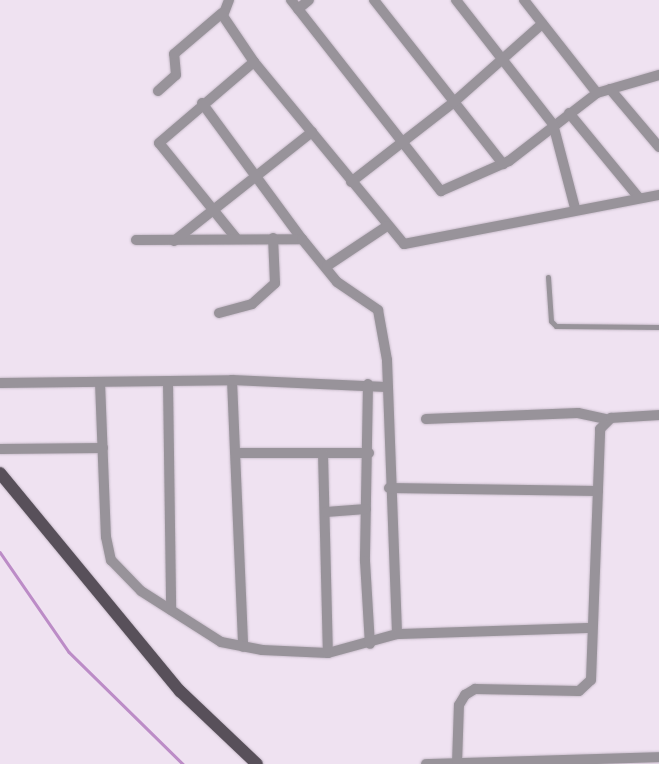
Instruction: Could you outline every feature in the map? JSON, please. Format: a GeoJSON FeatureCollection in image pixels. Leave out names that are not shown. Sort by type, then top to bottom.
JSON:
{"type":"FeatureCollection","features":[{"type":"Feature","properties":{"kind":"main road"},"geometry":{"type":"LineString","coordinates":[[0,474],[168,678],[257,764]]}},
{"type":"Feature","properties":{"kind":"street"},"geometry":{"type":"LineString","coordinates":[[158,91],[177,72],[171,61],[174,54],[222,13],[229,0]]}},
{"type":"Feature","properties":{"kind":"street"},"geometry":{"type":"LineString","coordinates":[[291,0],[441,191],[503,164],[553,124],[597,93],[659,75]]}},
{"type":"Feature","properties":{"kind":"street"},"geometry":{"type":"LineString","coordinates":[[298,9],[309,0]]}},
{"type":"Feature","properties":{"kind":"street"},"geometry":{"type":"LineString","coordinates":[[374,0],[503,164]]}},
{"type":"Feature","properties":{"kind":"street"},"geometry":{"type":"LineString","coordinates":[[456,0],[553,124],[574,208]]}},
{"type":"Feature","properties":{"kind":"street"},"geometry":{"type":"LineString","coordinates":[[524,0],[597,93]]}},
{"type":"Feature","properties":{"kind":"street"},"geometry":{"type":"LineString","coordinates":[[222,13],[254,62],[401,242],[410,245],[574,208],[659,195]]}},
{"type":"Feature","properties":{"kind":"street"},"geometry":{"type":"LineString","coordinates":[[352,182],[454,102],[542,24]]}},
{"type":"Feature","properties":{"kind":"street"},"geometry":{"type":"LineString","coordinates":[[236,238],[159,143],[202,103],[254,62]]}},
{"type":"Feature","properties":{"kind":"street"},"geometry":{"type":"LineString","coordinates":[[610,89],[659,146]]}},
{"type":"Feature","properties":{"kind":"street"},"geometry":{"type":"LineString","coordinates":[[202,103],[258,175],[302,239],[327,266],[337,282],[372,305],[382,318],[397,634]]}},
{"type":"Feature","properties":{"kind":"street"},"geometry":{"type":"LineString","coordinates":[[569,113],[639,198]]}},
{"type":"Feature","properties":{"kind":"street"},"geometry":{"type":"LineString","coordinates":[[174,241],[312,132]]}},
{"type":"Feature","properties":{"kind":"street"},"geometry":{"type":"LineString","coordinates":[[327,266],[387,226]]}},
{"type":"Feature","properties":{"kind":"street"},"geometry":{"type":"LineString","coordinates":[[219,313],[252,304],[272,287],[277,277],[273,238]]}},
{"type":"Feature","properties":{"kind":"street"},"geometry":{"type":"LineString","coordinates":[[136,240],[302,239]]}},
{"type":"Feature","properties":{"kind":"street"},"geometry":{"type":"LineString","coordinates":[[0,383],[232,380],[368,384],[386,388]]}},
{"type":"Feature","properties":{"kind":"street"},"geometry":{"type":"LineString","coordinates":[[232,380],[243,648]]}},
{"type":"Feature","properties":{"kind":"street"},"geometry":{"type":"LineString","coordinates":[[100,382],[106,537],[111,560],[132,585],[221,642],[243,648],[328,653],[370,644],[397,634],[590,628]]}},
{"type":"Feature","properties":{"kind":"street"},"geometry":{"type":"LineString","coordinates":[[168,382],[171,610]]}},
{"type":"Feature","properties":{"kind":"street"},"geometry":{"type":"LineString","coordinates":[[368,384],[369,452],[366,509],[370,644]]}},
{"type":"Feature","properties":{"kind":"street"},"geometry":{"type":"LineString","coordinates":[[426,419],[578,413],[606,419],[659,415]]}},
{"type":"Feature","properties":{"kind":"street"},"geometry":{"type":"LineString","coordinates":[[457,763],[459,705],[465,695],[475,690],[579,691],[587,687],[591,680],[590,628],[600,429],[606,419]]}},
{"type":"Feature","properties":{"kind":"street"},"geometry":{"type":"LineString","coordinates":[[0,449],[103,448]]}},
{"type":"Feature","properties":{"kind":"street"},"geometry":{"type":"LineString","coordinates":[[236,453],[369,452]]}},
{"type":"Feature","properties":{"kind":"street"},"geometry":{"type":"LineString","coordinates":[[323,453],[326,512],[328,653]]}},
{"type":"Feature","properties":{"kind":"street"},"geometry":{"type":"LineString","coordinates":[[389,488],[598,492]]}},
{"type":"Feature","properties":{"kind":"street"},"geometry":{"type":"LineString","coordinates":[[326,512],[366,509]]}},
{"type":"Feature","properties":{"kind":"street"},"geometry":{"type":"LineString","coordinates":[[426,764],[659,756]]}},
{"type":"Feature","properties":{"kind":"lane"},"geometry":{"type":"LineString","coordinates":[[548,277],[551,321],[556,326],[659,327]]}},
{"type":"Feature","properties":{"kind":"waterway"},"geometry":{"type":"LineString","coordinates":[[0,552],[69,652],[183,764]]}}]}
